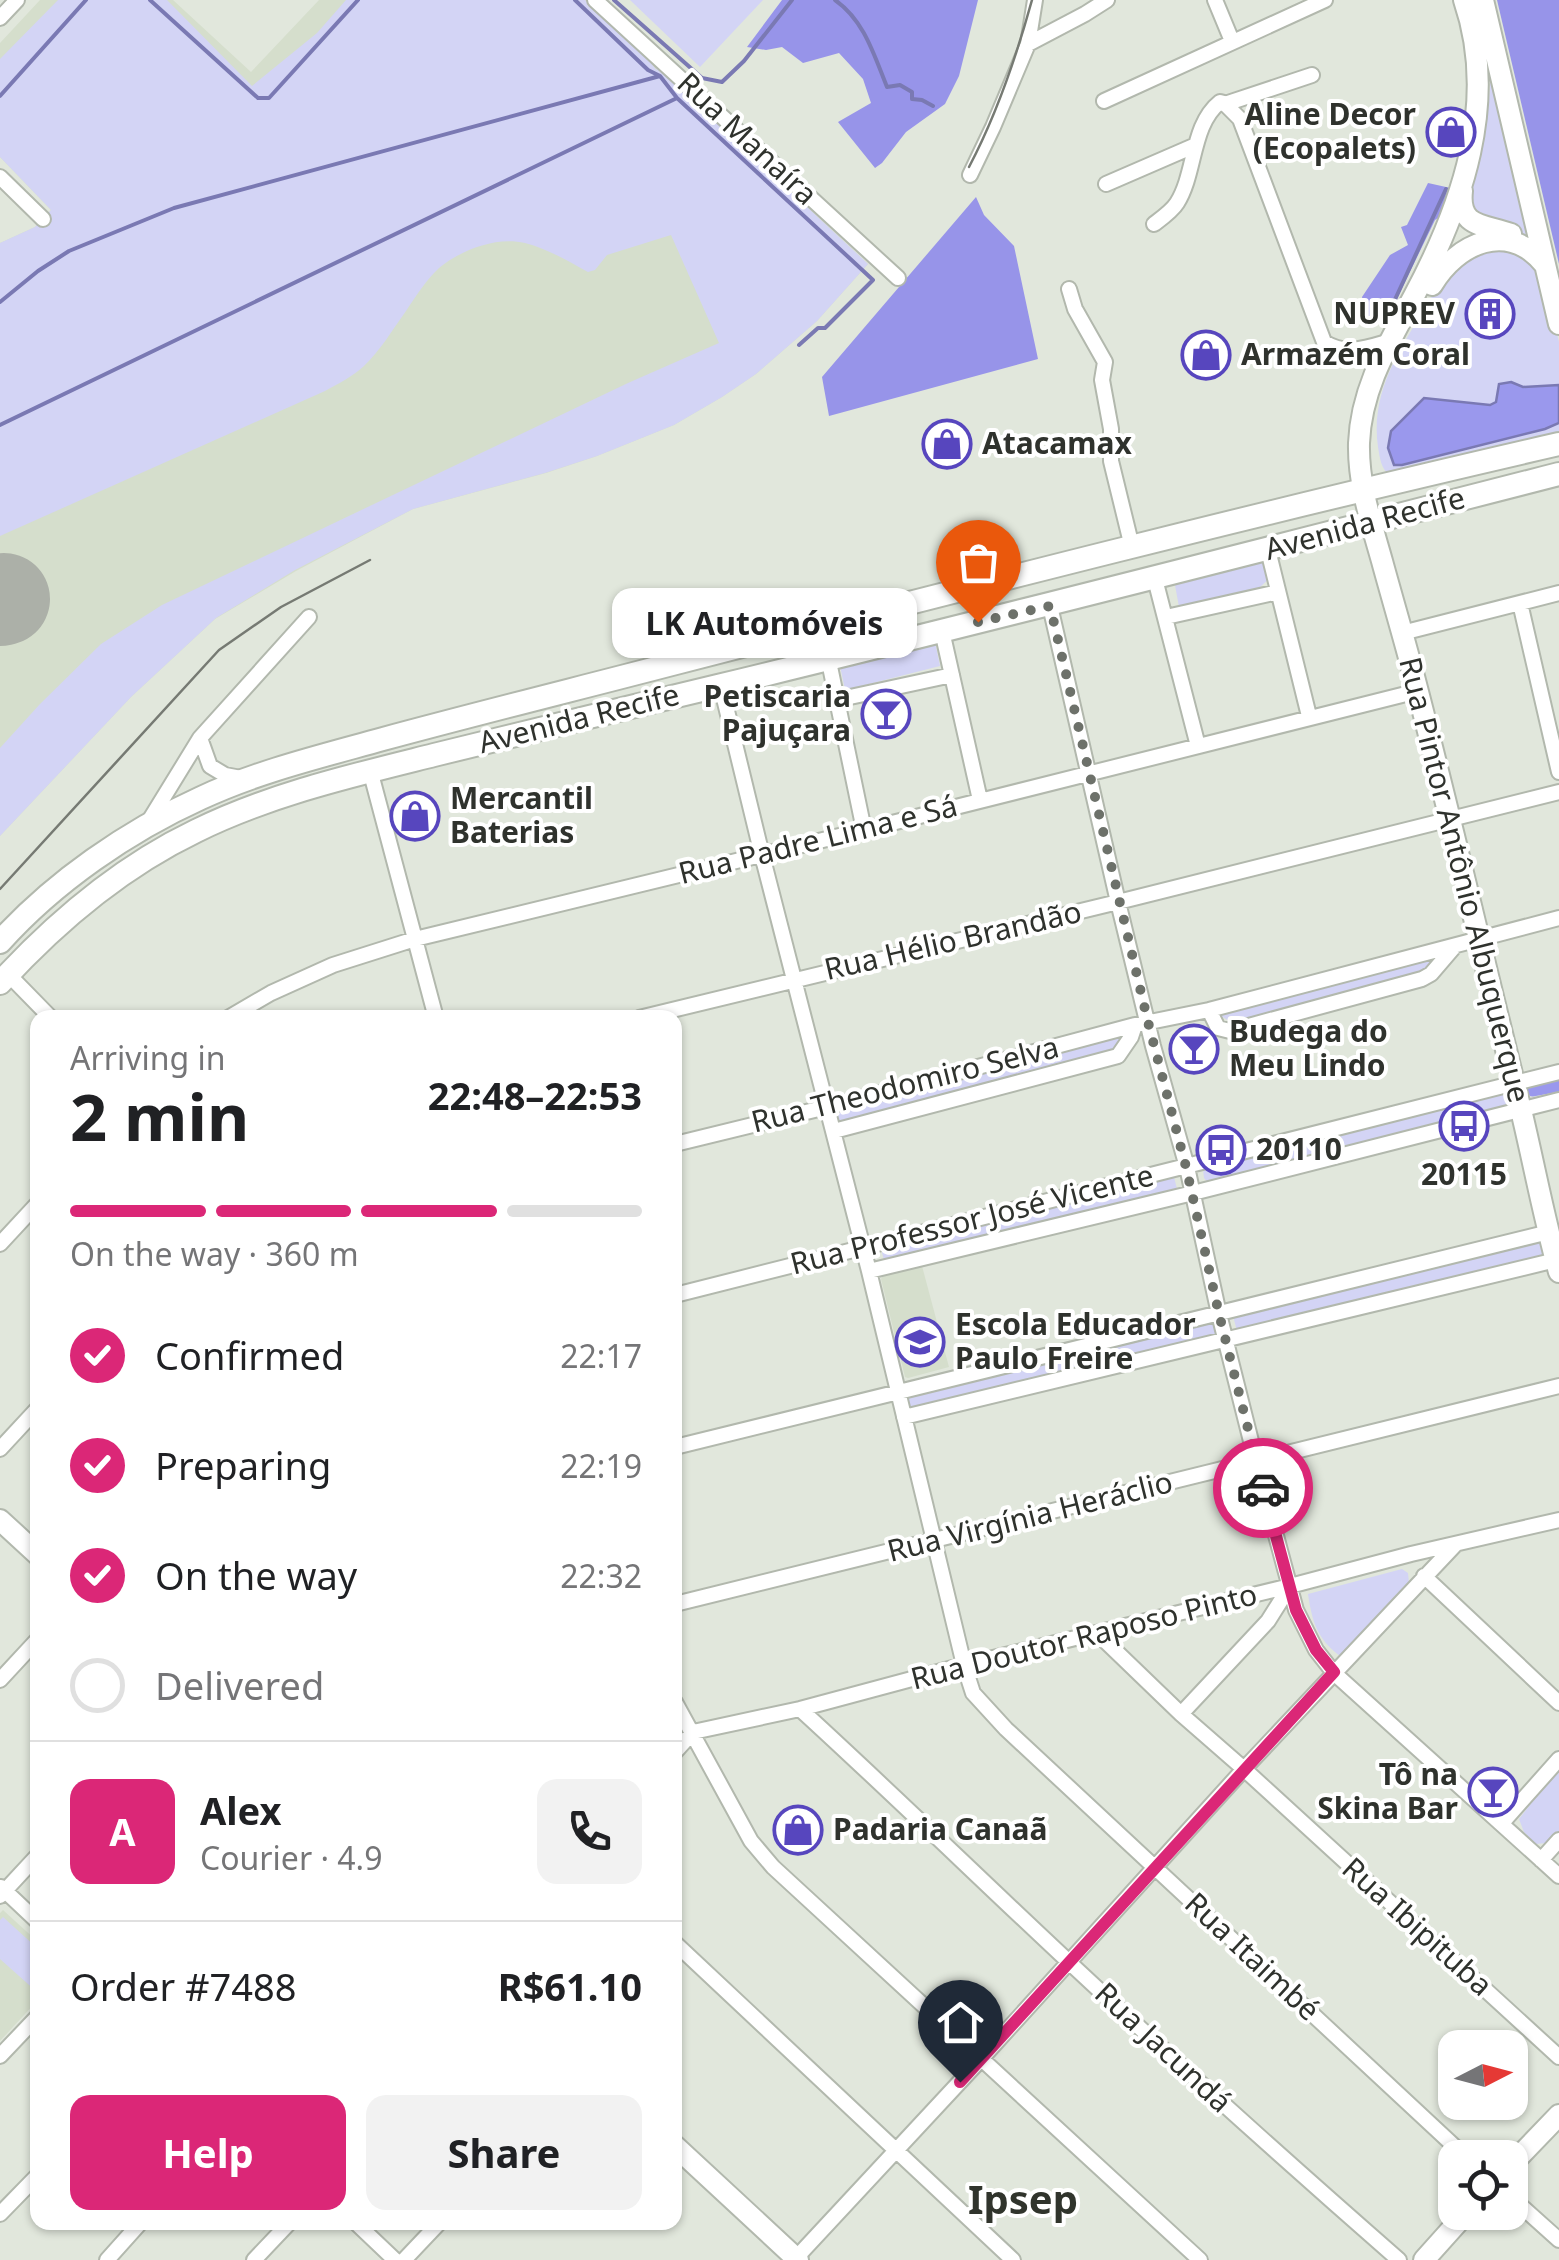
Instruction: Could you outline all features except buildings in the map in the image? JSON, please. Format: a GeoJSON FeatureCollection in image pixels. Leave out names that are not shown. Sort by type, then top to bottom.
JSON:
{"type":"FeatureCollection","features":[{"type":"Feature","properties":{"kind":"main road"},"geometry":{"type":"LineString","coordinates":[[1464,0],[1475,44],[1479,96],[1461,202],[1467,218],[1522,238],[1542,258]]}},
{"type":"Feature","properties":{"kind":"main road"},"geometry":{"type":"LineString","coordinates":[[1483,0],[1559,324]]}},
{"type":"Feature","properties":{"kind":"main road"},"geometry":{"type":"LineString","coordinates":[[1390,342],[1432,264],[1464,179]]}},
{"type":"Feature","properties":{"kind":"main road"},"geometry":{"type":"LineString","coordinates":[[1390,342],[1437,275],[1471,247],[1510,241],[1548,261],[1559,286]]}},
{"type":"Feature","properties":{"kind":"main road","name":"Rua Pintor Antônio Albuquerque"},"geometry":{"type":"LineString","coordinates":[[1390,342],[1374,374],[1362,417],[1359,441],[1363,489],[1418,690],[1557,1266]]}},
{"type":"Feature","properties":{"kind":"main road","name":"Avenida Recife"},"geometry":{"type":"LineString","coordinates":[[0,942],[86,867],[145,827],[248,779],[457,719],[1363,489],[1559,444]]}},
{"type":"Feature","properties":{"kind":"main road","name":"Avenida Recife"},"geometry":{"type":"LineString","coordinates":[[4,979],[30,950],[92,897],[163,847],[224,818],[319,784],[1050,606],[1559,474]]}},
{"type":"Feature","properties":{"kind":"main road"},"geometry":{"type":"LineString","coordinates":[[0,1520],[30,1550]]}},
{"type":"Feature","properties":{"kind":"main road"},"geometry":{"type":"LineString","coordinates":[[1528,2147],[1559,2115]]}},
{"type":"Feature","properties":{"kind":"main road"},"geometry":{"type":"LineString","coordinates":[[682,2152],[797,2259]]}},
{"type":"Feature","properties":{"kind":"main road"},"geometry":{"type":"LineString","coordinates":[[1424,2260],[1451,2230]]}},
{"type":"Feature","properties":{"kind":"street"},"geometry":{"type":"LineString","coordinates":[[0,18],[17,0]]}},
{"type":"Feature","properties":{"kind":"street","name":"Rua Manaíra"},"geometry":{"type":"LineString","coordinates":[[596,0],[898,278]]}},
{"type":"Feature","properties":{"kind":"street"},"geometry":{"type":"LineString","coordinates":[[970,175],[1028,44],[1035,0]]}},
{"type":"Feature","properties":{"kind":"street"},"geometry":{"type":"LineString","coordinates":[[1028,44],[1107,0]]}},
{"type":"Feature","properties":{"kind":"street"},"geometry":{"type":"LineString","coordinates":[[1215,0],[1232,41]]}},
{"type":"Feature","properties":{"kind":"street"},"geometry":{"type":"LineString","coordinates":[[1104,101],[1325,0]]}},
{"type":"Feature","properties":{"kind":"street"},"geometry":{"type":"LineString","coordinates":[[1225,104],[1312,75]]}},
{"type":"Feature","properties":{"kind":"street"},"geometry":{"type":"LineString","coordinates":[[1154,224],[1177,203],[1196,145],[1215,104],[1225,104],[1240,119],[1324,342],[1348,351],[1390,342]]}},
{"type":"Feature","properties":{"kind":"street"},"geometry":{"type":"LineString","coordinates":[[1106,184],[1196,145]]}},
{"type":"Feature","properties":{"kind":"street"},"geometry":{"type":"LineString","coordinates":[[0,177],[44,219]]}},
{"type":"Feature","properties":{"kind":"street"},"geometry":{"type":"LineString","coordinates":[[1069,289],[1074,308],[1105,362],[1102,380],[1111,429],[1111,460],[1132,547]]}},
{"type":"Feature","properties":{"kind":"street"},"geometry":{"type":"LineString","coordinates":[[1268,550],[1309,716]]}},
{"type":"Feature","properties":{"kind":"street"},"geometry":{"type":"LineString","coordinates":[[1155,579],[1198,746]]}},
{"type":"Feature","properties":{"kind":"street"},"geometry":{"type":"LineString","coordinates":[[1166,617],[1278,592]]}},
{"type":"Feature","properties":{"kind":"street"},"geometry":{"type":"LineString","coordinates":[[1402,633],[1559,594]]}},
{"type":"Feature","properties":{"kind":"street"},"geometry":{"type":"LineString","coordinates":[[1520,603],[1559,772]]}},
{"type":"Feature","properties":{"kind":"street"},"geometry":{"type":"LineString","coordinates":[[1050,606],[1118,902],[1141,1024],[1193,1193],[1219,1314],[1296,1610],[1316,1650],[1334,1672],[1559,1876]]}},
{"type":"Feature","properties":{"kind":"street"},"geometry":{"type":"LineString","coordinates":[[145,827],[200,738],[309,617]]}},
{"type":"Feature","properties":{"kind":"street"},"geometry":{"type":"LineString","coordinates":[[942,631],[980,800]]}},
{"type":"Feature","properties":{"kind":"street"},"geometry":{"type":"LineString","coordinates":[[828,658],[864,830]]}},
{"type":"Feature","properties":{"kind":"street"},"geometry":{"type":"LineString","coordinates":[[836,700],[952,675]]}},
{"type":"Feature","properties":{"kind":"street","name":"Rua Itaimbé"},"geometry":{"type":"LineString","coordinates":[[721,686],[973,1692],[986,1709],[1448,2140]]}},
{"type":"Feature","properties":{"kind":"street","name":"Rua Padre Lima e Sá"},"geometry":{"type":"LineString","coordinates":[[242,1010],[333,965],[415,939],[1418,690]]}},
{"type":"Feature","properties":{"kind":"street"},"geometry":{"type":"LineString","coordinates":[[200,738],[215,771],[248,779]]}},
{"type":"Feature","properties":{"kind":"street"},"geometry":{"type":"LineString","coordinates":[[370,770],[434,1010]]}},
{"type":"Feature","properties":{"kind":"street","name":"Rua Hélio Brandão"},"geometry":{"type":"LineString","coordinates":[[670,1010],[1559,792]]}},
{"type":"Feature","properties":{"kind":"street","name":"Rua Theodomiro Selva"},"geometry":{"type":"LineString","coordinates":[[682,1142],[1559,918]]}},
{"type":"Feature","properties":{"kind":"street"},"geometry":{"type":"LineString","coordinates":[[1209,1010],[1218,1028],[1230,1031],[1422,979],[1456,944]]}},
{"type":"Feature","properties":{"kind":"street"},"geometry":{"type":"LineString","coordinates":[[4,979],[42,1010]]}},
{"type":"Feature","properties":{"kind":"street","name":"Rua Theodomiro Selva"},"geometry":{"type":"LineString","coordinates":[[834,1131],[1118,1056],[1141,1024]]}},
{"type":"Feature","properties":{"kind":"street","name":"Rua Professor José Vicente"},"geometry":{"type":"LineString","coordinates":[[682,1293],[1559,1072]]}},
{"type":"Feature","properties":{"kind":"street","name":"Rua Professor José Vicente"},"geometry":{"type":"LineString","coordinates":[[869,1272],[1559,1100]]}},
{"type":"Feature","properties":{"kind":"street"},"geometry":{"type":"LineString","coordinates":[[0,1244],[30,1212]]}},
{"type":"Feature","properties":{"kind":"street"},"geometry":{"type":"LineString","coordinates":[[682,1444],[1549,1232]]}},
{"type":"Feature","properties":{"kind":"street"},"geometry":{"type":"LineString","coordinates":[[904,1418],[1557,1266]]}},
{"type":"Feature","properties":{"kind":"street","name":"Rua Virgínia Heráclio"},"geometry":{"type":"LineString","coordinates":[[682,1602],[1559,1386]]}},
{"type":"Feature","properties":{"kind":"street"},"geometry":{"type":"LineString","coordinates":[[0,1449],[30,1417]]}},
{"type":"Feature","properties":{"kind":"street","name":"Rua Doutor Raposo Pinto"},"geometry":{"type":"LineString","coordinates":[[693,1732],[1559,1520]]}},
{"type":"Feature","properties":{"kind":"street"},"geometry":{"type":"LineString","coordinates":[[797,2259],[1244,1769],[1455,1545]]}},
{"type":"Feature","properties":{"kind":"street"},"geometry":{"type":"LineString","coordinates":[[1424,1576],[1559,1702]]}},
{"type":"Feature","properties":{"kind":"street"},"geometry":{"type":"LineString","coordinates":[[1181,1714],[1268,1621],[1290,1586]]}},
{"type":"Feature","properties":{"kind":"street","name":"Rua Ibipituba"},"geometry":{"type":"LineString","coordinates":[[1098,1634],[1559,2056]]}},
{"type":"Feature","properties":{"kind":"street"},"geometry":{"type":"LineString","coordinates":[[0,1680],[30,1648]]}},
{"type":"Feature","properties":{"kind":"street","name":"Rua Jacundá"},"geometry":{"type":"LineString","coordinates":[[800,1708],[1069,1962],[1398,2260]]}},
{"type":"Feature","properties":{"kind":"street"},"geometry":{"type":"LineString","coordinates":[[682,1714],[751,1841],[772,1866],[1200,2260]]}},
{"type":"Feature","properties":{"kind":"street"},"geometry":{"type":"LineString","coordinates":[[682,1744],[693,1732]]}},
{"type":"Feature","properties":{"kind":"street"},"geometry":{"type":"LineString","coordinates":[[1502,1823],[1559,1759]]}},
{"type":"Feature","properties":{"kind":"street"},"geometry":{"type":"LineString","coordinates":[[1541,1860],[1559,1840]]}},
{"type":"Feature","properties":{"kind":"street"},"geometry":{"type":"LineString","coordinates":[[30,1863],[2,1891],[30,1915]]}},
{"type":"Feature","properties":{"kind":"street"},"geometry":{"type":"LineString","coordinates":[[682,1951],[1013,2260]]}},
{"type":"Feature","properties":{"kind":"street"},"geometry":{"type":"LineString","coordinates":[[0,2056],[30,2024]]}},
{"type":"Feature","properties":{"kind":"street"},"geometry":{"type":"LineString","coordinates":[[0,2214],[30,2183]]}},
{"type":"Feature","properties":{"kind":"street"},"geometry":{"type":"LineString","coordinates":[[1528,2212],[1559,2240]]}},
{"type":"Feature","properties":{"kind":"street"},"geometry":{"type":"LineString","coordinates":[[107,2260],[135,2230]]}},
{"type":"Feature","properties":{"kind":"street"},"geometry":{"type":"LineString","coordinates":[[254,2260],[282,2230]]}},
{"type":"Feature","properties":{"kind":"street"},"geometry":{"type":"LineString","coordinates":[[364,2230],[396,2260]]}},
{"type":"Feature","properties":{"kind":"street"},"geometry":{"type":"LineString","coordinates":[[404,2260],[432,2230]]}},
{"type":"Feature","properties":{"kind":"shaded area"},"geometry":{"type":"Polygon","coordinates":[[[40,0],[173,0],[251,72],[319,0],[587,0],[868,264],[817,321],[756,374],[674,425],[546,473],[413,509],[215,619],[131,697],[0,836],[0,243],[35,227],[51,210],[0,157],[0,43],[40,0]]]}},
{"type":"Feature","properties":{"kind":"shaded area"},"geometry":{"type":"Polygon","coordinates":[[[58,0],[167,0],[252,86],[317,33],[346,0],[585,0],[868,264],[817,321],[756,374],[674,425],[545,473],[413,509],[295,570],[216,618],[131,697],[0,836],[0,748],[101,644],[162,605],[719,343],[671,235],[607,255],[595,270],[588,272],[525,243],[502,241],[479,246],[448,261],[434,273],[375,354],[345,380],[0,536],[0,243],[35,227],[51,210],[0,157],[0,59],[58,0]]]}},
{"type":"Feature","properties":{"kind":"shaded area"},"geometry":{"type":"Polygon","coordinates":[[[630,0],[763,0],[700,67],[630,0]]]}},
{"type":"Feature","properties":{"kind":"shaded area"},"geometry":{"type":"Polygon","coordinates":[[[782,0],[978,0],[959,76],[945,104],[906,132],[875,168],[838,122],[871,103],[863,79],[839,53],[803,63],[782,47],[747,47],[782,0]]]}},
{"type":"Feature","properties":{"kind":"shaded area"},"geometry":{"type":"Polygon","coordinates":[[[1497,0],[1559,0],[1559,264],[1497,0]]]}},
{"type":"Feature","properties":{"kind":"shaded area"},"geometry":{"type":"Polygon","coordinates":[[[1491,45],[1536,241],[1491,224],[1466,204],[1486,126],[1491,45]]]}},
{"type":"Feature","properties":{"kind":"shaded area"},"geometry":{"type":"Polygon","coordinates":[[[1428,183],[1455,189],[1446,212],[1435,220],[1390,313],[1366,320],[1362,297],[1390,255],[1408,245],[1401,227],[1407,225],[1428,183]]]}},
{"type":"Feature","properties":{"kind":"shaded area"},"geometry":{"type":"Polygon","coordinates":[[[976,197],[984,215],[1014,246],[1038,359],[829,416],[822,377],[976,197]]]}},
{"type":"Feature","properties":{"kind":"shaded area"},"geometry":{"type":"Polygon","coordinates":[[[1503,245],[1536,266],[1547,292],[1559,342],[1559,435],[1389,475],[1378,447],[1378,408],[1398,354],[1454,264],[1503,245]]]}},
{"type":"Feature","properties":{"kind":"shaded area"},"geometry":{"type":"Polygon","coordinates":[[[1511,382],[1523,387],[1559,385],[1559,423],[1394,465],[1388,448],[1391,431],[1424,398],[1490,405],[1496,402],[1499,384],[1511,382]]]}},
{"type":"Feature","properties":{"kind":"shaded area"},"geometry":{"type":"Polygon","coordinates":[[[1264,560],[1270,578],[1260,587],[1179,607],[1177,577],[1264,560]]]}},
{"type":"Feature","properties":{"kind":"shaded area"},"geometry":{"type":"Polygon","coordinates":[[[934,637],[940,666],[845,690],[839,661],[934,637]]]}},
{"type":"Feature","properties":{"kind":"shaded area"},"geometry":{"type":"Polygon","coordinates":[[[1447,948],[1424,974],[1231,1022],[1221,1016],[1223,1010],[1447,948]]]}},
{"type":"Feature","properties":{"kind":"shaded area"},"geometry":{"type":"Polygon","coordinates":[[[1133,1027],[1116,1055],[839,1127],[834,1108],[1133,1027]]]}},
{"type":"Feature","properties":{"kind":"shaded area"},"geometry":{"type":"Polygon","coordinates":[[[1506,1088],[1511,1105],[1209,1184],[1204,1178],[1203,1169],[1506,1088]]]}},
{"type":"Feature","properties":{"kind":"shaded area"},"geometry":{"type":"Polygon","coordinates":[[[1173,1173],[1177,1189],[884,1260],[881,1249],[1173,1173]]]}},
{"type":"Feature","properties":{"kind":"shaded area"},"geometry":{"type":"Polygon","coordinates":[[[1542,1235],[1547,1258],[1237,1331],[1232,1312],[1542,1235]]]}},
{"type":"Feature","properties":{"kind":"shaded area","name":"Escola Educador Paulo Freire"},"geometry":{"type":"Polygon","coordinates":[[[922,1266],[949,1367],[908,1378],[881,1279],[883,1275],[922,1266]]]}},
{"type":"Feature","properties":{"kind":"shaded area"},"geometry":{"type":"Polygon","coordinates":[[[1213,1320],[1217,1335],[907,1415],[902,1396],[1213,1320]]]}},
{"type":"Feature","properties":{"kind":"shaded area"},"geometry":{"type":"Polygon","coordinates":[[[1402,1569],[1408,1573],[1409,1583],[1340,1656],[1317,1629],[1308,1594],[1402,1569]]]}},
{"type":"Feature","properties":{"kind":"shaded area"},"geometry":{"type":"Polygon","coordinates":[[[1559,1767],[1559,1832],[1546,1843],[1536,1844],[1524,1832],[1519,1819],[1559,1767]]]}},
{"type":"Feature","properties":{"kind":"shaded area"},"geometry":{"type":"Polygon","coordinates":[[[3,1910],[30,1935],[30,2009],[0,2041],[3,1910]]]}},
{"type":"Feature","properties":{"kind":"shaded area"},"geometry":{"type":"Polygon","coordinates":[[[3,1917],[30,1942],[30,1986],[0,1959],[3,1917]]]}},
{"type":"Feature","properties":{"kind":"waterway"},"geometry":{"type":"LineString","coordinates":[[0,96],[86,0]]}},
{"type":"Feature","properties":{"kind":"waterway"},"geometry":{"type":"LineString","coordinates":[[150,0],[258,98],[269,98],[358,0]]}},
{"type":"Feature","properties":{"kind":"waterway"},"geometry":{"type":"LineString","coordinates":[[575,0],[873,280],[825,328],[818,328],[799,345]]}},
{"type":"Feature","properties":{"kind":"waterway"},"geometry":{"type":"LineString","coordinates":[[614,0],[702,78],[722,82],[744,61],[792,0]]}},
{"type":"Feature","properties":{"kind":"waterway"},"geometry":{"type":"LineString","coordinates":[[835,0],[861,28],[887,87],[900,85],[912,92],[912,99],[933,106]]}},
{"type":"Feature","properties":{"kind":"waterway"},"geometry":{"type":"LineString","coordinates":[[0,302],[69,251],[174,208],[660,76]]}},
{"type":"Feature","properties":{"kind":"waterway"},"geometry":{"type":"LineString","coordinates":[[0,425],[677,98]]}},
{"type":"Feature","properties":{"kind":"waterway"},"geometry":{"type":"LineString","coordinates":[[1386,319],[1446,189]]}},
{"type":"Feature","properties":{"kind":"waterway"},"geometry":{"type":"LineString","coordinates":[[1533,1089],[1559,1084]]}},
{"type":"Feature","properties":{"kind":"runway"},"geometry":{"type":"LineString","coordinates":[[0,600],[4,599]]}},
{"type":"Feature","properties":{"kind":"tram line"},"geometry":{"type":"LineString","coordinates":[[969,167],[1005,85],[1032,0]]}},
{"type":"Feature","properties":{"kind":"tram line"},"geometry":{"type":"LineString","coordinates":[[0,889],[219,650],[281,607],[370,560]]}},
{"type":"Feature","properties":{"kind":"way so far"},"geometry":{"type":"LineString","coordinates":[[978,622],[1050,606],[1263,1488]]}},
{"type":"Feature","properties":{"kind":"place","name":"Aline Decor (Ecopalets)"},"geometry":{"type":"Point","coordinates":[1451,132]}},
{"type":"Feature","properties":{"kind":"place","name":"NUPREV"},"geometry":{"type":"Point","coordinates":[1490,314]}},
{"type":"Feature","properties":{"kind":"place","name":"Armazém Coral"},"geometry":{"type":"Point","coordinates":[1206,355]}},
{"type":"Feature","properties":{"kind":"place","name":"Atacamax"},"geometry":{"type":"Point","coordinates":[947,444]}},
{"type":"Feature","properties":{"kind":"place","name":"LK Automóveis"},"geometry":{"type":"Point","coordinates":[978,622]}},
{"type":"Feature","properties":{"kind":"place","name":"Petiscaria Pajuçara"},"geometry":{"type":"Point","coordinates":[886,714]}},
{"type":"Feature","properties":{"kind":"place","name":"Mercantil Baterias"},"geometry":{"type":"Point","coordinates":[415,816]}},
{"type":"Feature","properties":{"kind":"place","name":"Budega do Meu Lindo"},"geometry":{"type":"Point","coordinates":[1194,1049]}},
{"type":"Feature","properties":{"kind":"place","name":"20115"},"geometry":{"type":"Point","coordinates":[1464,1126]}},
{"type":"Feature","properties":{"kind":"place","name":"20110"},"geometry":{"type":"Point","coordinates":[1221,1150]}},
{"type":"Feature","properties":{"kind":"place","name":"Escola Educador Paulo Freire"},"geometry":{"type":"Point","coordinates":[920,1342]}},
{"type":"Feature","properties":{"kind":"place","name":"Tô na Skina Bar"},"geometry":{"type":"Point","coordinates":[1493,1792]}},
{"type":"Feature","properties":{"kind":"place","name":"Padaria Canaã"},"geometry":{"type":"Point","coordinates":[798,1830]}},
{"type":"Feature","properties":{"kind":"district","name":"Ipsep"},"geometry":{"type":"Point","coordinates":[1023,2200]}},
{"type":"Feature","properties":{"kind":"route"},"geometry":{"type":"LineString","coordinates":[[960,2082],[1334,1672],[1316,1650],[1296,1610],[1263,1488]]}}]}
